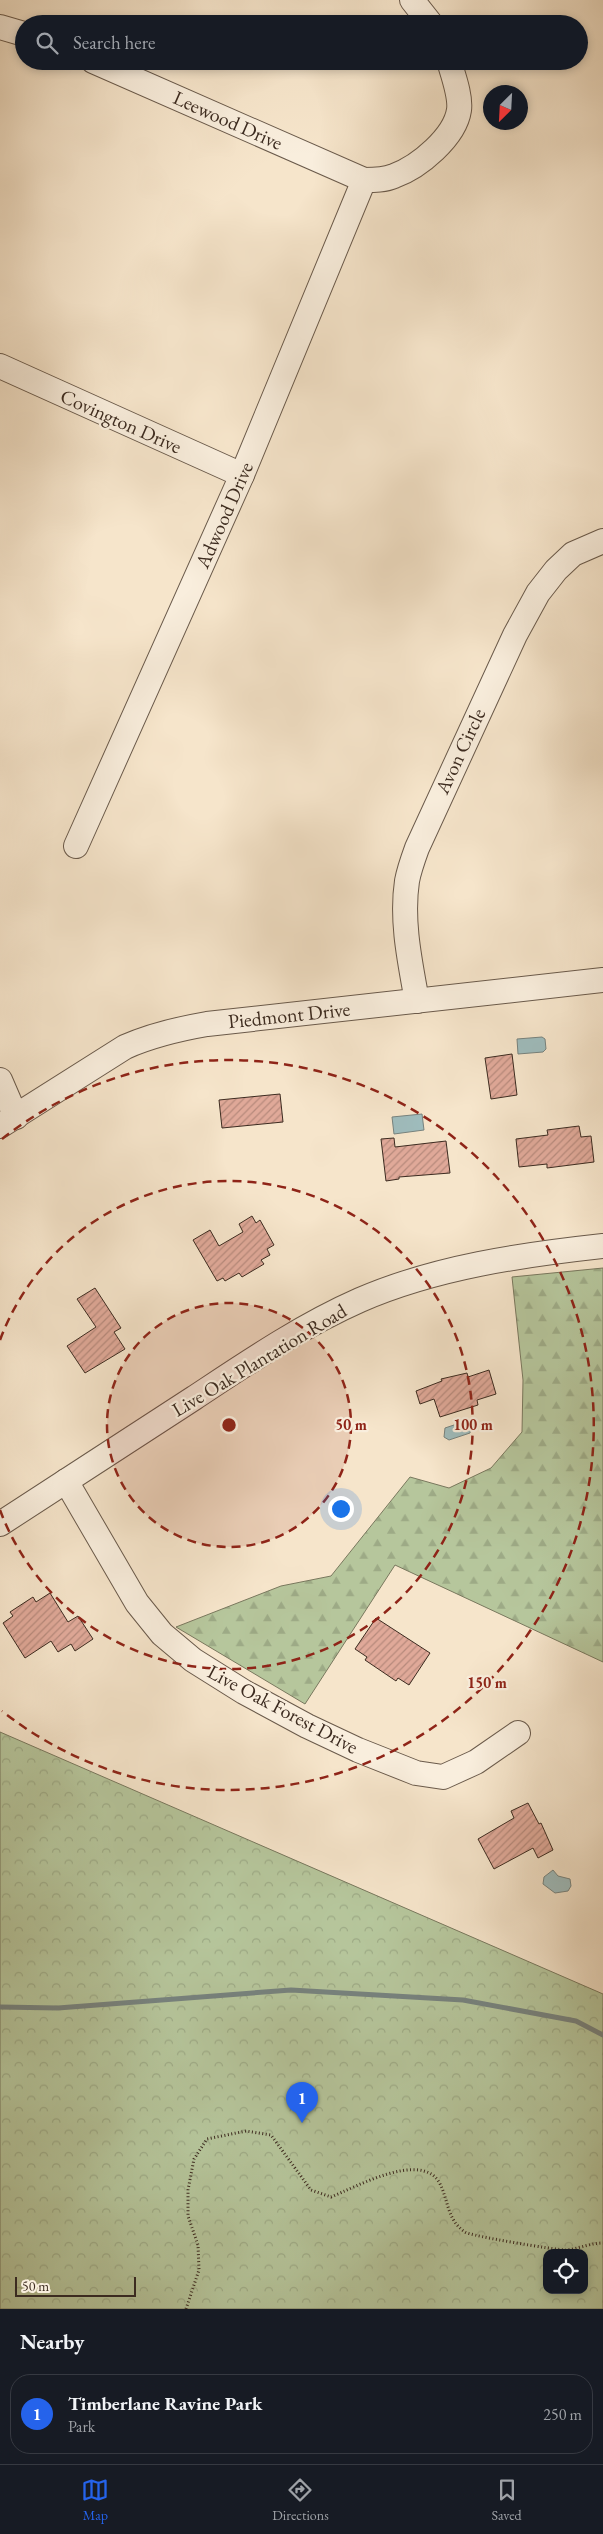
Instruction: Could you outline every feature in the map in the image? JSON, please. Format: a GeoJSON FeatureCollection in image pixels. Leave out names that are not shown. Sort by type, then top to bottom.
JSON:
{"type":"FeatureCollection","features":[{"type":"Feature","properties":{"kind":"street"},"geometry":{"type":"LineString","coordinates":[[412,0],[424,15]]}},
{"type":"Feature","properties":{"kind":"street"},"geometry":{"type":"LineString","coordinates":[[0,27],[15,31]]}},
{"type":"Feature","properties":{"kind":"street","name":"Leewood Drive"},"geometry":{"type":"LineString","coordinates":[[113,70],[364,180]]}},
{"type":"Feature","properties":{"kind":"street"},"geometry":{"type":"LineString","coordinates":[[364,180],[381,180],[411,168],[447,138],[456,126],[460,108],[451,70]]}},
{"type":"Feature","properties":{"kind":"street","name":"Adwood Drive"},"geometry":{"type":"LineString","coordinates":[[76,846],[242,475],[364,180]]}},
{"type":"Feature","properties":{"kind":"street","name":"Covington Drive"},"geometry":{"type":"LineString","coordinates":[[0,366],[242,475]]}},
{"type":"Feature","properties":{"kind":"street","name":"Avon Circle"},"geometry":{"type":"LineString","coordinates":[[417,1001],[406,935],[405,906],[407,880],[416,848],[515,635],[538,593],[556,570],[573,554],[603,541]]}},
{"type":"Feature","properties":{"kind":"street","name":"Piedmont Drive"},"geometry":{"type":"LineString","coordinates":[[8,1121],[125,1046],[165,1032],[207,1024],[603,980]]}},
{"type":"Feature","properties":{"kind":"street"},"geometry":{"type":"LineString","coordinates":[[0,1080],[8,1121]]}},
{"type":"Feature","properties":{"kind":"street","name":"Live Oak Plantation Road"},"geometry":{"type":"LineString","coordinates":[[0,1524],[245,1365],[321,1319],[361,1300],[401,1285],[456,1269],[511,1258],[603,1246]]}},
{"type":"Feature","properties":{"kind":"street","name":"Live Oak Forest Drive"},"geometry":{"type":"LineString","coordinates":[[66,1481],[137,1603],[162,1634],[193,1660],[244,1692],[307,1726],[358,1750],[416,1773],[443,1777],[476,1762],[518,1733]]}},
{"type":"Feature","properties":{"kind":"path"},"geometry":{"type":"LineString","coordinates":[[186,2309],[199,2270],[198,2245],[188,2216],[188,2190],[194,2159],[207,2139],[246,2131],[271,2135],[311,2190],[331,2198],[406,2168],[424,2170],[439,2182],[451,2218],[466,2233],[566,2250],[590,2243],[603,2243]]}},
{"type":"Feature","properties":{"kind":"green space"},"geometry":{"type":"Polygon","coordinates":[[[603,1268],[603,1662],[395,1565],[305,1704],[176,1627],[281,1586],[331,1576],[410,1477],[449,1488],[491,1468],[522,1432],[523,1380],[512,1277],[603,1268]]]}},
{"type":"Feature","properties":{"kind":"green space"},"geometry":{"type":"Polygon","coordinates":[[[0,1732],[603,1994],[603,2309],[0,2309],[0,1732]]]}},
{"type":"Feature","properties":{"kind":"water"},"geometry":{"type":"Polygon","coordinates":[[[542,1037],[545,1039],[546,1049],[543,1052],[518,1054],[517,1039],[542,1037]]]}},
{"type":"Feature","properties":{"kind":"water"},"geometry":{"type":"Polygon","coordinates":[[[422,1114],[424,1130],[394,1134],[392,1117],[422,1114]]]}},
{"type":"Feature","properties":{"kind":"water"},"geometry":{"type":"Polygon","coordinates":[[[466,1421],[471,1426],[470,1433],[449,1440],[444,1437],[445,1428],[466,1421]]]}},
{"type":"Feature","properties":{"kind":"water"},"geometry":{"type":"Polygon","coordinates":[[[553,1870],[558,1876],[570,1879],[571,1886],[568,1891],[555,1893],[543,1884],[544,1877],[553,1870]]]}},
{"type":"Feature","properties":{"kind":"building"},"geometry":{"type":"Polygon","coordinates":[[[512,1054],[517,1095],[491,1099],[485,1058],[512,1054]]]}},
{"type":"Feature","properties":{"kind":"building"},"geometry":{"type":"Polygon","coordinates":[[[280,1094],[283,1122],[222,1128],[219,1100],[280,1094]]]}},
{"type":"Feature","properties":{"kind":"building"},"geometry":{"type":"Polygon","coordinates":[[[579,1126],[581,1137],[591,1136],[594,1162],[547,1168],[547,1164],[519,1167],[516,1139],[548,1135],[547,1130],[579,1126]]]}},
{"type":"Feature","properties":{"kind":"building"},"geometry":{"type":"Polygon","coordinates":[[[394,1138],[395,1147],[446,1141],[450,1173],[399,1177],[399,1179],[386,1181],[381,1139],[394,1138]]]}},
{"type":"Feature","properties":{"kind":"building"},"geometry":{"type":"Polygon","coordinates":[[[252,1216],[256,1223],[260,1220],[274,1245],[267,1249],[270,1255],[261,1260],[264,1264],[242,1277],[239,1273],[225,1281],[223,1278],[217,1281],[193,1240],[210,1230],[219,1246],[243,1232],[239,1224],[252,1216]]]}},
{"type":"Feature","properties":{"kind":"building"},"geometry":{"type":"Polygon","coordinates":[[[95,1288],[121,1328],[114,1332],[125,1349],[85,1373],[67,1346],[96,1327],[77,1299],[95,1288]]]}},
{"type":"Feature","properties":{"kind":"building"},"geometry":{"type":"Polygon","coordinates":[[[489,1370],[496,1394],[477,1400],[478,1405],[440,1417],[434,1399],[420,1404],[416,1391],[442,1381],[441,1379],[467,1373],[468,1377],[489,1370]]]}},
{"type":"Feature","properties":{"kind":"building"},"geometry":{"type":"Polygon","coordinates":[[[50,1593],[68,1622],[78,1616],[93,1639],[75,1651],[71,1644],[58,1652],[51,1641],[25,1658],[3,1623],[13,1616],[10,1612],[33,1597],[36,1602],[50,1593]]]}},
{"type":"Feature","properties":{"kind":"building"},"geometry":{"type":"Polygon","coordinates":[[[376,1618],[430,1653],[409,1685],[398,1678],[396,1681],[365,1660],[367,1657],[355,1649],[376,1618]]]}},
{"type":"Feature","properties":{"kind":"building"},"geometry":{"type":"Polygon","coordinates":[[[528,1803],[539,1824],[541,1823],[553,1850],[538,1858],[533,1848],[494,1869],[478,1839],[514,1818],[511,1811],[528,1803]]]}},
{"type":"Feature","properties":{"kind":"waterway"},"geometry":{"type":"LineString","coordinates":[[0,2007],[58,2008],[291,1990],[463,2000],[576,2021],[603,2035]]}},
{"type":"Feature","properties":{"kind":"place","name":"Timberlane Ravine Park"},"geometry":{"type":"Point","coordinates":[302,2123]}}]}
